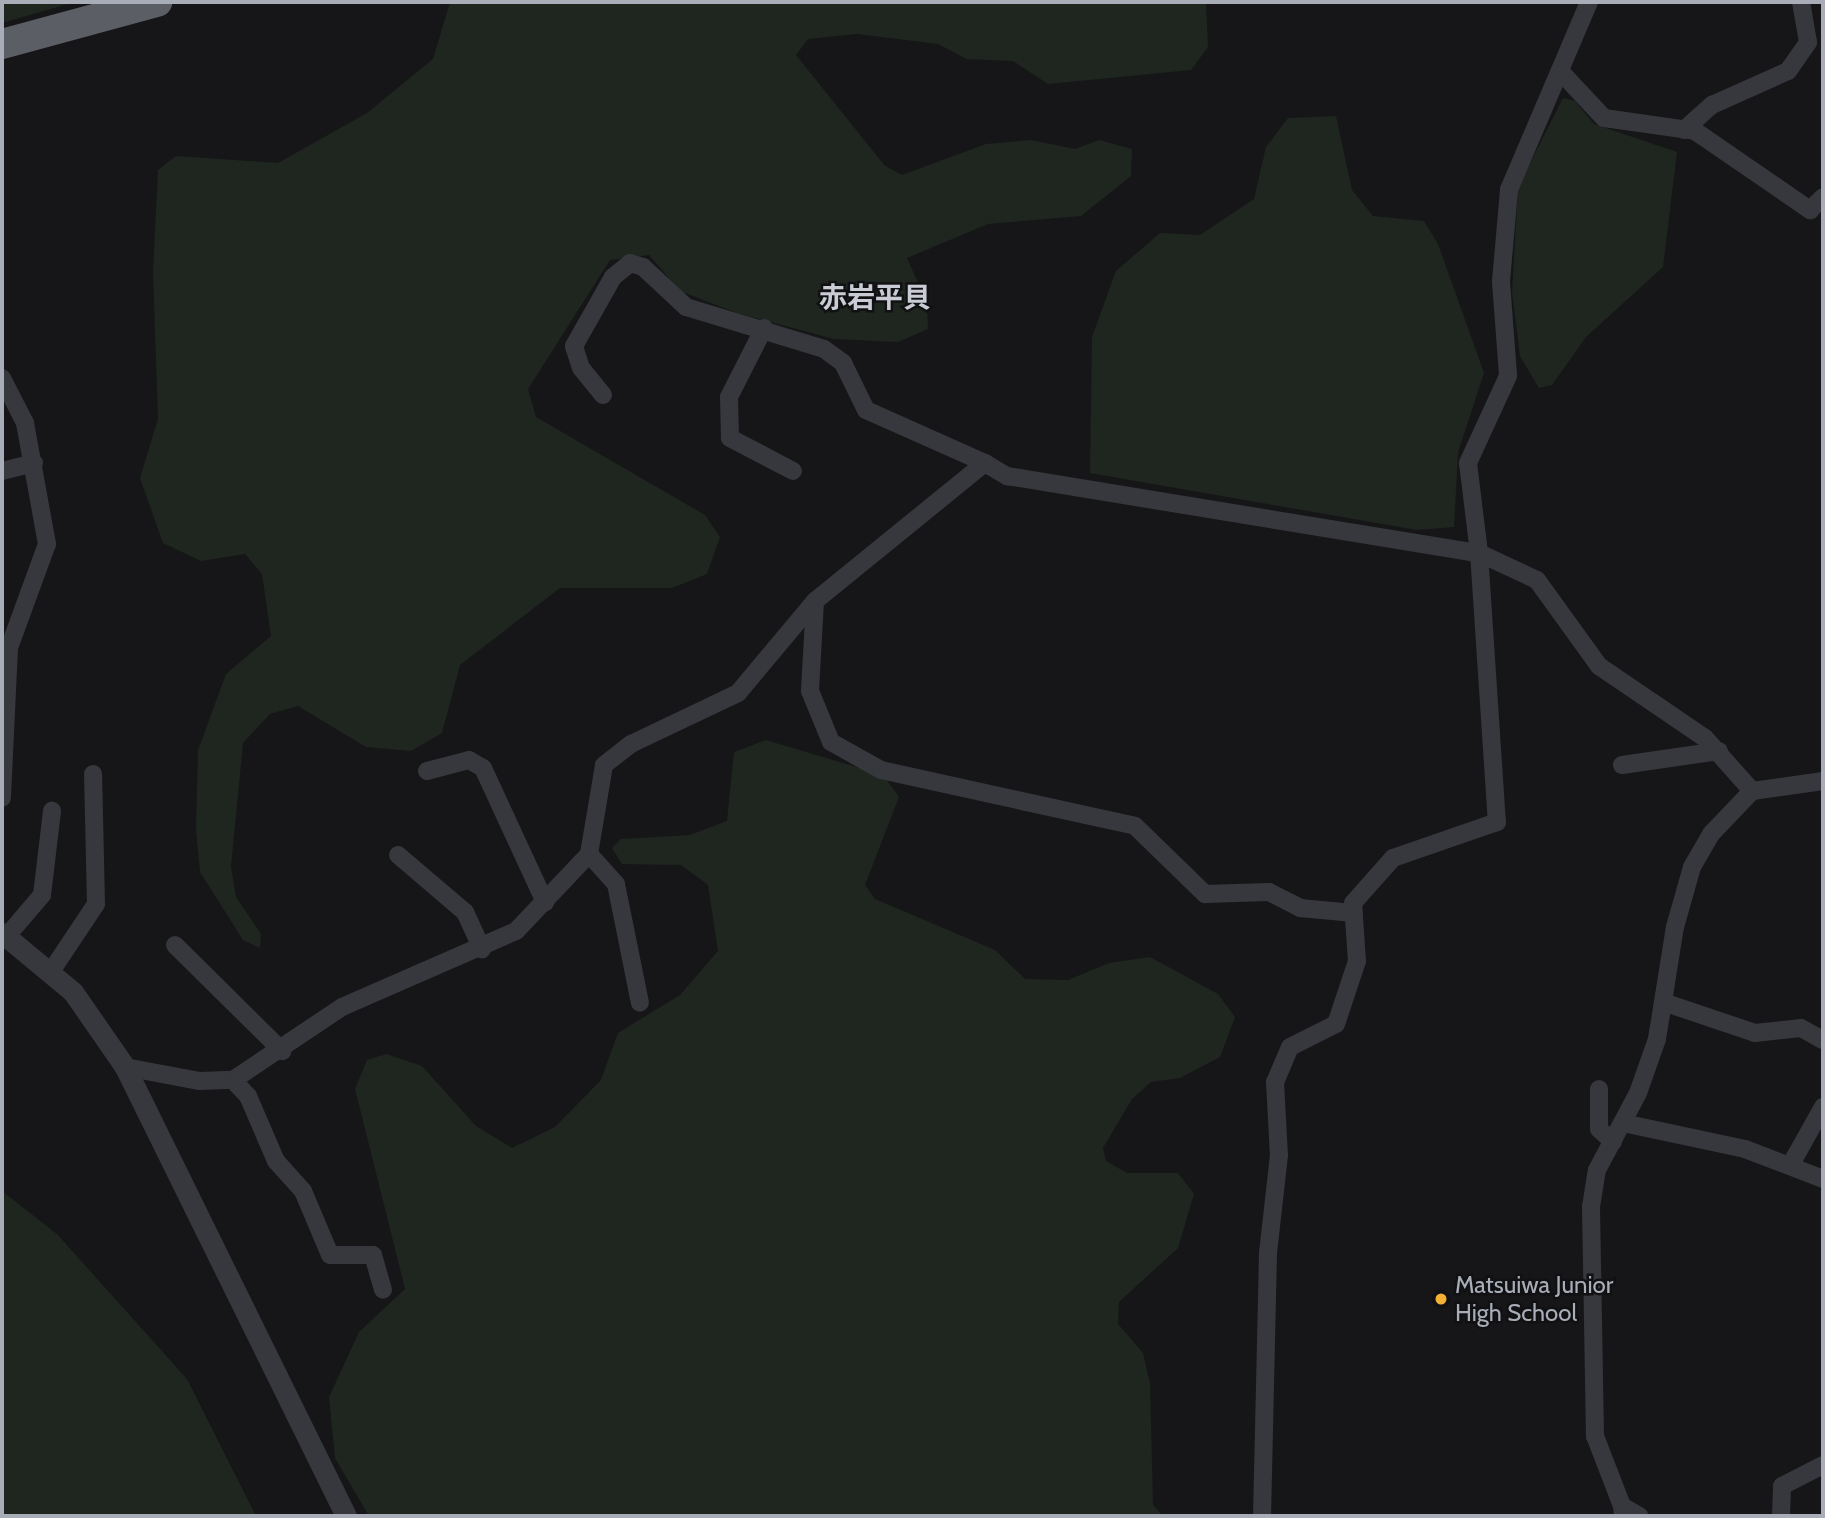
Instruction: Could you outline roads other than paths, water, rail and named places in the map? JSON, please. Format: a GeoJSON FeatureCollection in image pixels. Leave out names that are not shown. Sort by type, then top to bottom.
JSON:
{"type":"FeatureCollection","features":[{"type":"Feature","properties":{"kind":"highway"},"geometry":{"type":"LineString","coordinates":[[2,44],[157,2]]}},
{"type":"Feature","properties":{"kind":"street"},"geometry":{"type":"LineString","coordinates":[[1262,1516],[1268,1253],[1279,1155],[1275,1082],[1290,1047],[1336,1024],[1357,961],[1353,903],[1393,858],[1497,822],[1479,553],[1468,463],[1508,376],[1501,282],[1509,190],[1589,2]]}},
{"type":"Feature","properties":{"kind":"street"},"geometry":{"type":"LineString","coordinates":[[1684,130],[1712,105],[1788,71],[1808,42],[1801,2]]}},
{"type":"Feature","properties":{"kind":"street"},"geometry":{"type":"LineString","coordinates":[[1560,71],[1604,118],[1695,131],[1810,209],[1823,197]]}},
{"type":"Feature","properties":{"kind":"street"},"geometry":{"type":"LineString","coordinates":[[603,394],[581,368],[574,346],[613,277],[630,263],[643,267],[686,307],[764,328],[824,349],[843,363],[866,410],[985,463],[1007,476],[1479,553],[1537,580],[1600,666],[1719,751],[1752,791]]}},
{"type":"Feature","properties":{"kind":"street"},"geometry":{"type":"LineString","coordinates":[[764,328],[729,397],[730,438],[793,471]]}},
{"type":"Feature","properties":{"kind":"street"},"geometry":{"type":"LineString","coordinates":[[2,378],[25,423],[47,544],[3,676],[2,798]]}},
{"type":"Feature","properties":{"kind":"street"},"geometry":{"type":"LineString","coordinates":[[2,471],[34,463]]}},
{"type":"Feature","properties":{"kind":"street"},"geometry":{"type":"LineString","coordinates":[[125,1067],[199,1081],[233,1080],[282,1051],[342,1007],[482,950],[516,931],[589,854],[604,765],[631,744],[738,693],[815,601],[985,463]]}},
{"type":"Feature","properties":{"kind":"street"},"geometry":{"type":"LineString","coordinates":[[815,601],[810,691],[831,741],[851,753],[881,770],[1135,826],[1205,894],[1269,892],[1300,908],[1354,913]]}},
{"type":"Feature","properties":{"kind":"street"},"geometry":{"type":"LineString","coordinates":[[1622,765],[1719,751]]}},
{"type":"Feature","properties":{"kind":"street"},"geometry":{"type":"LineString","coordinates":[[427,771],[469,760],[483,768],[545,902]]}},
{"type":"Feature","properties":{"kind":"street"},"geometry":{"type":"LineString","coordinates":[[52,970],[96,904],[93,774]]}},
{"type":"Feature","properties":{"kind":"street"},"geometry":{"type":"LineString","coordinates":[[1639,1516],[1623,1511],[1595,1436],[1591,1207],[1597,1170],[1623,1123],[1666,1003],[1675,927],[1692,867],[1712,834],[1752,791],[1823,781]]}},
{"type":"Feature","properties":{"kind":"street"},"geometry":{"type":"LineString","coordinates":[[52,811],[42,895],[4,935],[52,970],[125,1067],[346,1516]]}},
{"type":"Feature","properties":{"kind":"street"},"geometry":{"type":"LineString","coordinates":[[589,854],[615,884],[640,1003]]}},
{"type":"Feature","properties":{"kind":"street"},"geometry":{"type":"LineString","coordinates":[[398,855],[466,912],[482,950]]}},
{"type":"Feature","properties":{"kind":"street"},"geometry":{"type":"LineString","coordinates":[[175,945],[282,1051]]}},
{"type":"Feature","properties":{"kind":"street"},"geometry":{"type":"LineString","coordinates":[[1666,1003],[1755,1033],[1801,1028],[1823,1040]]}},
{"type":"Feature","properties":{"kind":"street"},"geometry":{"type":"LineString","coordinates":[[233,1080],[248,1096],[276,1161],[303,1191],[330,1255],[373,1255],[383,1290]]}},
{"type":"Feature","properties":{"kind":"street"},"geometry":{"type":"LineString","coordinates":[[1599,1089],[1599,1129],[1613,1142]]}},
{"type":"Feature","properties":{"kind":"street"},"geometry":{"type":"LineString","coordinates":[[1790,1166],[1823,1107]]}},
{"type":"Feature","properties":{"kind":"street"},"geometry":{"type":"LineString","coordinates":[[1623,1123],[1745,1149],[1823,1179]]}},
{"type":"Feature","properties":{"kind":"street"},"geometry":{"type":"LineString","coordinates":[[1781,1516],[1782,1486],[1823,1465]]}},
{"type":"Feature","properties":{"kind":"place","name":"Matsuiwa Junior High School"},"geometry":{"type":"Point","coordinates":[1441,1299]}},
{"type":"Feature","properties":{"kind":"district","name":"赤岩平貝"},"geometry":{"type":"Point","coordinates":[875,297]}}]}
